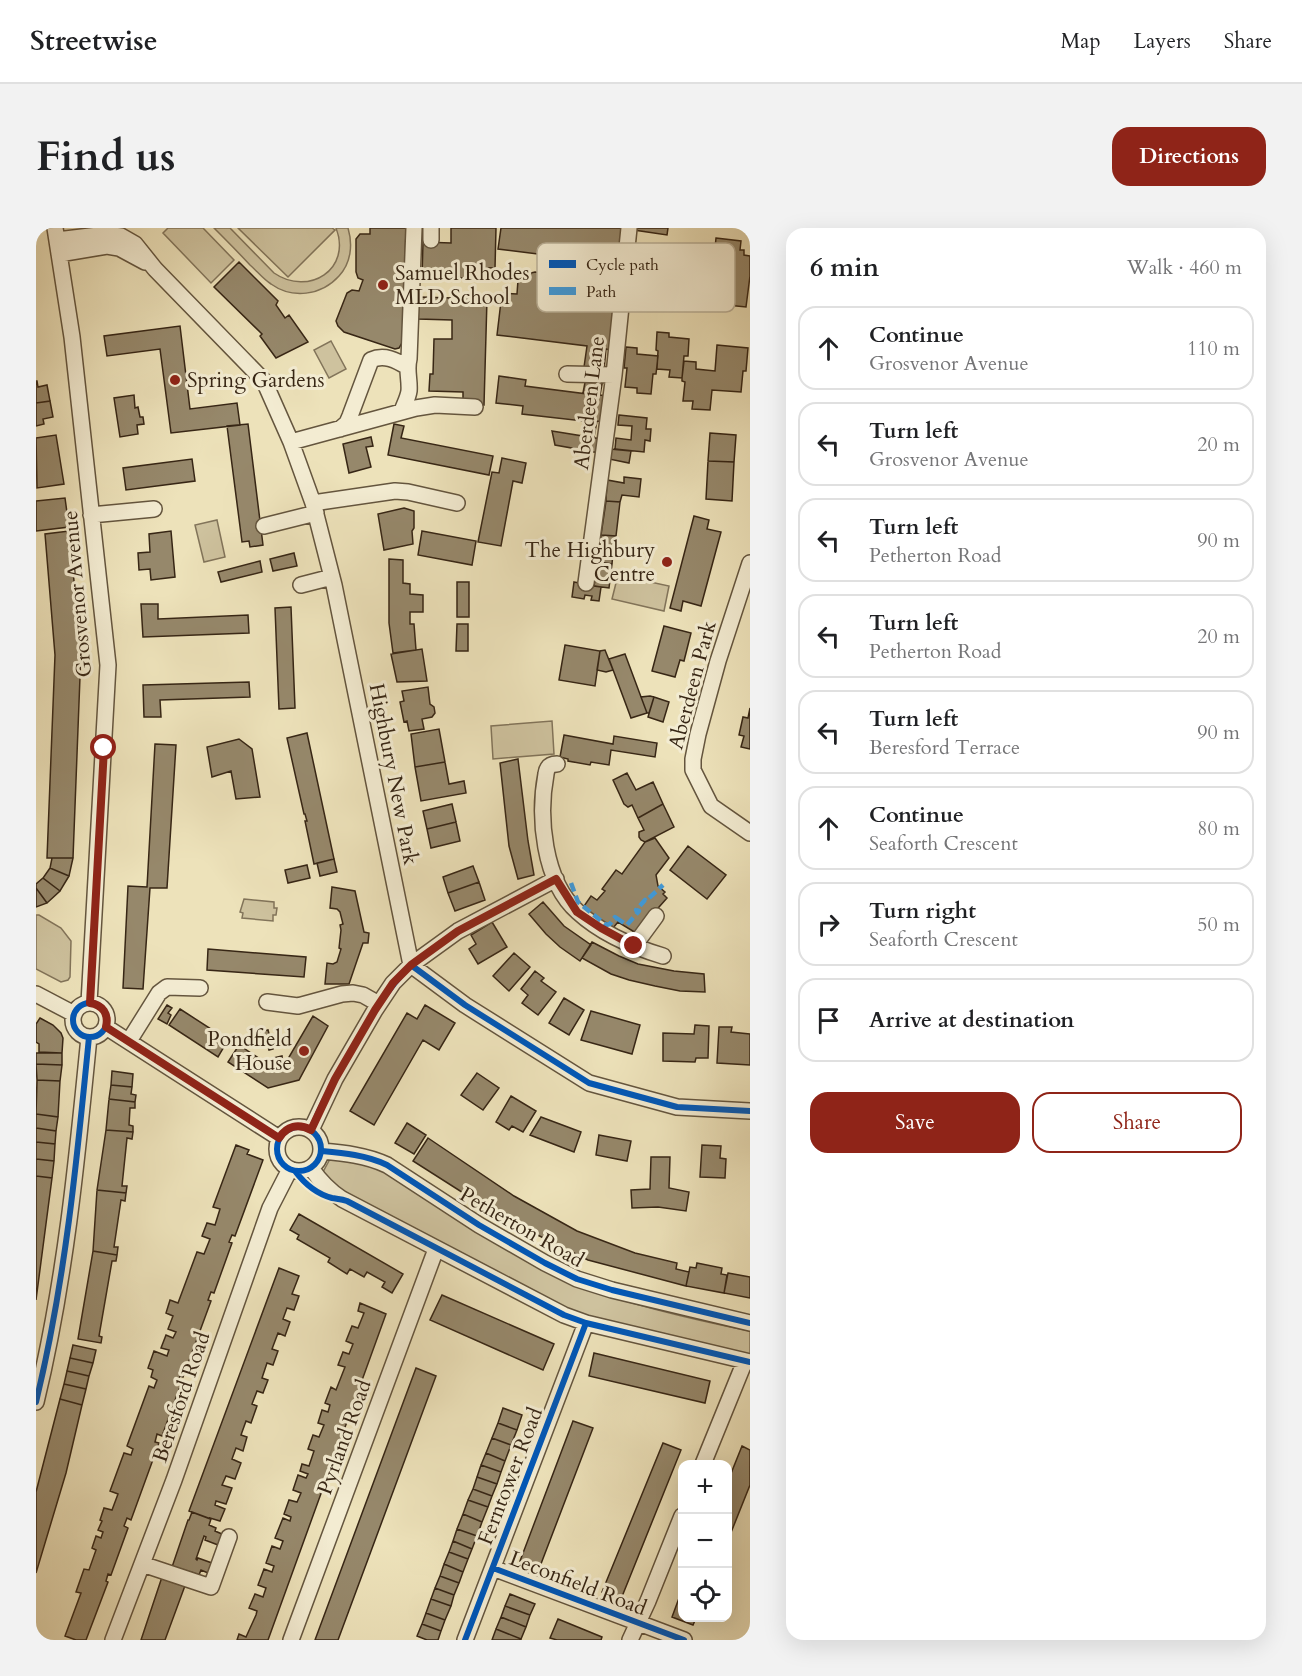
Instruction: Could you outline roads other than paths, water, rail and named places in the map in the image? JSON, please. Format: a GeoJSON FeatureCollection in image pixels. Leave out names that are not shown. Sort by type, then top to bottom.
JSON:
{"type":"FeatureCollection","features":[{"type":"Feature","properties":{"kind":"street"},"geometry":{"type":"LineString","coordinates":[[402,411],[409,392],[407,367],[414,228]]}},
{"type":"Feature","properties":{"kind":"street","name":"Aberdeen Lane"},"geometry":{"type":"LineString","coordinates":[[627,243],[629,228]]}},
{"type":"Feature","properties":{"kind":"street","name":"Highbury New Park"},"geometry":{"type":"LineString","coordinates":[[57,241],[106,234],[121,236],[135,244],[155,269],[264,381],[291,442],[314,508],[332,577],[411,965]]}},
{"type":"Feature","properties":{"kind":"street","name":"Grosvenor Avenue"},"geometry":{"type":"LineString","coordinates":[[57,241],[72,338],[108,665],[90,1003]]}},
{"type":"Feature","properties":{"kind":"street","name":"Aberdeen Lane"},"geometry":{"type":"LineString","coordinates":[[586,583],[620,312]]}},
{"type":"Feature","properties":{"kind":"street"},"geometry":{"type":"LineString","coordinates":[[353,421],[371,360],[387,358],[407,367]]}},
{"type":"Feature","properties":{"kind":"street"},"geometry":{"type":"LineString","coordinates":[[567,374],[614,375]]}},
{"type":"Feature","properties":{"kind":"street"},"geometry":{"type":"LineString","coordinates":[[291,442],[340,429],[353,421],[402,411],[435,405],[475,407]]}},
{"type":"Feature","properties":{"kind":"street"},"geometry":{"type":"LineString","coordinates":[[264,526],[314,508],[395,492],[408,492],[457,503]]}},
{"type":"Feature","properties":{"kind":"street"},"geometry":{"type":"LineString","coordinates":[[91,515],[154,509]]}},
{"type":"Feature","properties":{"kind":"street","name":"Aberdeen Park"},"geometry":{"type":"LineString","coordinates":[[750,563],[718,661],[693,759],[693,770],[711,806],[750,833]]}},
{"type":"Feature","properties":{"kind":"street"},"geometry":{"type":"LineString","coordinates":[[301,585],[332,577]]}},
{"type":"Feature","properties":{"kind":"street"},"geometry":{"type":"LineString","coordinates":[[557,764],[550,765],[547,769],[542,830],[544,845],[556,879],[577,912],[634,946],[663,956]]}},
{"type":"Feature","properties":{"kind":"street"},"geometry":{"type":"LineString","coordinates":[[311,1130],[335,1079],[393,983],[411,965],[458,931],[556,879]]}},
{"type":"Feature","properties":{"kind":"street"},"geometry":{"type":"LineString","coordinates":[[634,946],[656,916]]}},
{"type":"Feature","properties":{"kind":"street"},"geometry":{"type":"LineString","coordinates":[[411,965],[465,1005],[589,1083],[677,1107],[750,1111]]}},
{"type":"Feature","properties":{"kind":"street"},"geometry":{"type":"LineString","coordinates":[[129,1041],[159,993],[167,987],[200,988]]}},
{"type":"Feature","properties":{"kind":"street"},"geometry":{"type":"LineString","coordinates":[[267,1002],[298,1006],[352,993],[363,995],[379,1004]]}},
{"type":"Feature","properties":{"kind":"street"},"geometry":{"type":"LineString","coordinates":[[36,994],[74,1014]]}},
{"type":"Feature","properties":{"kind":"street"},"geometry":{"type":"LineString","coordinates":[[90,1003],[100,1006],[107,1016],[106,1027],[101,1034],[93,1037],[83,1036],[76,1029],[74,1014],[80,1006],[90,1003]]}},
{"type":"Feature","properties":{"kind":"street"},"geometry":{"type":"LineString","coordinates":[[106,1027],[279,1138]]}},
{"type":"Feature","properties":{"kind":"street"},"geometry":{"type":"LineString","coordinates":[[36,1402],[46,1361],[63,1264],[72,1199],[88,1037]]}},
{"type":"Feature","properties":{"kind":"street"},"geometry":{"type":"LineString","coordinates":[[300,1126],[311,1130],[321,1143],[319,1158],[311,1168],[301,1171],[290,1169],[282,1164],[278,1157],[276,1144],[279,1138],[292,1127],[300,1126]]}},
{"type":"Feature","properties":{"kind":"street","name":"Petherton Road"},"geometry":{"type":"LineString","coordinates":[[321,1151],[375,1159],[387,1164],[479,1225],[577,1279],[621,1293],[750,1323]]}},
{"type":"Feature","properties":{"kind":"street"},"geometry":{"type":"LineString","coordinates":[[311,1168],[334,1194],[547,1307],[586,1323],[747,1361],[705,1460]]}},
{"type":"Feature","properties":{"kind":"street","name":"Beresford Road"},"geometry":{"type":"LineString","coordinates":[[113,1640],[178,1469],[270,1208],[290,1169]]}},
{"type":"Feature","properties":{"kind":"street","name":"Pyrland Road"},"geometry":{"type":"LineString","coordinates":[[291,1640],[436,1249]]}},
{"type":"Feature","properties":{"kind":"street","name":"Ferntower Road"},"geometry":{"type":"LineString","coordinates":[[465,1640],[586,1323]]}},
{"type":"Feature","properties":{"kind":"street"},"geometry":{"type":"LineString","coordinates":[[630,1640],[678,1526]]}},
{"type":"Feature","properties":{"kind":"street"},"geometry":{"type":"LineString","coordinates":[[142,1564],[211,1587],[229,1537]]}},
{"type":"Feature","properties":{"kind":"street","name":"Leconfield Road"},"geometry":{"type":"LineString","coordinates":[[493,1568],[684,1640]]}},
{"type":"Feature","properties":{"kind":"place","name":"Samuel Rhodes MLD School"},"geometry":{"type":"Point","coordinates":[383,285]}},
{"type":"Feature","properties":{"kind":"place","name":"Spring Gardens"},"geometry":{"type":"Point","coordinates":[175,380]}},
{"type":"Feature","properties":{"kind":"place","name":"The Highbury Centre"},"geometry":{"type":"Point","coordinates":[667,562]}},
{"type":"Feature","properties":{"kind":"place","name":"Pondfield House"},"geometry":{"type":"Point","coordinates":[304,1051]}}]}
